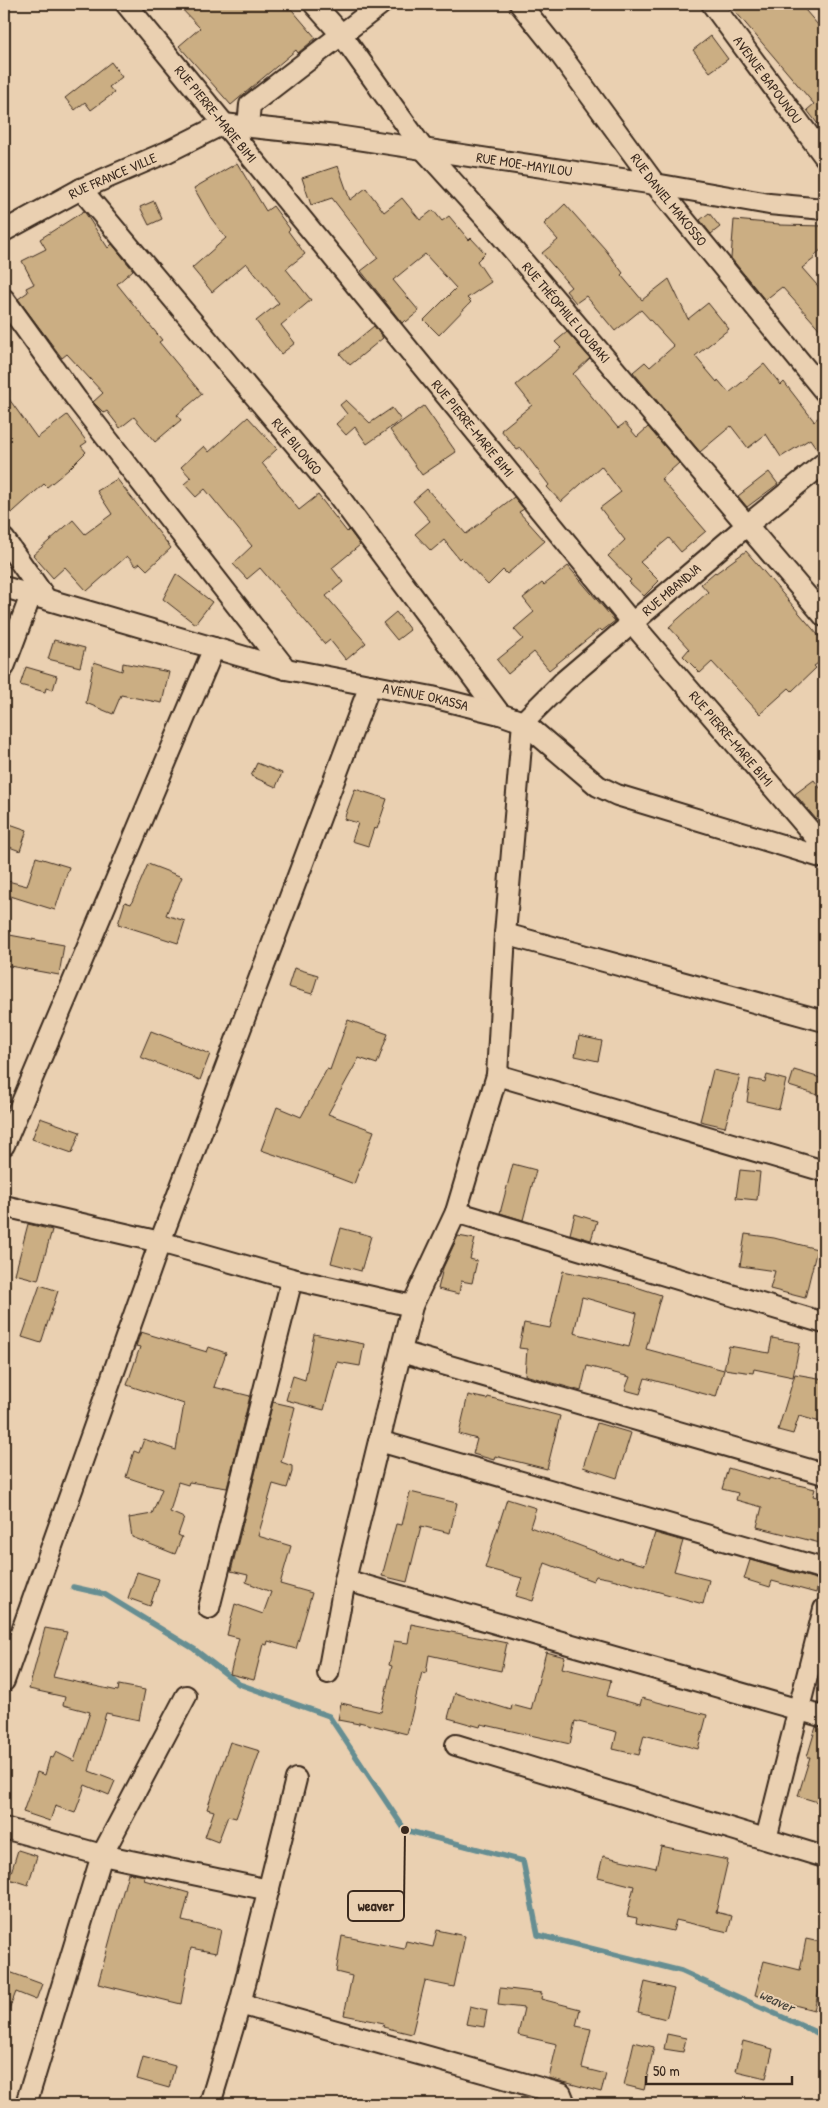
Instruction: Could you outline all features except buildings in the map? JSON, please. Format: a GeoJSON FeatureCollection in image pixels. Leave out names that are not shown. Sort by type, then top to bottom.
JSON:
{"type":"FeatureCollection","features":[{"type":"Feature","properties":{"kind":"street","name":"RUE PIERRE-MARIE BIMI"},"geometry":{"type":"LineString","coordinates":[[126,4],[633,624],[824,847]]}},
{"type":"Feature","properties":{"kind":"street","name":"RUE THÉOPHILE LOUBAKI"},"geometry":{"type":"LineString","coordinates":[[314,4],[341,34],[424,150],[504,239],[824,616]]}},
{"type":"Feature","properties":{"kind":"street"},"geometry":{"type":"LineString","coordinates":[[248,126],[250,105],[381,4]]}},
{"type":"Feature","properties":{"kind":"street","name":"RUE DANIEL MAKOSSO"},"geometry":{"type":"LineString","coordinates":[[520,4],[560,54],[655,184],[824,391]]}},
{"type":"Feature","properties":{"kind":"street","name":"AVENUE BAPOUNOU"},"geometry":{"type":"LineString","coordinates":[[712,4],[824,156]]}},
{"type":"Feature","properties":{"kind":"street","name":"RUE MOE-MAYILOU"},"geometry":{"type":"LineString","coordinates":[[223,124],[337,136],[655,184],[769,204],[824,209]]}},
{"type":"Feature","properties":{"kind":"street","name":"RUE FRANCE VILLE"},"geometry":{"type":"LineString","coordinates":[[4,231],[81,190],[167,152],[223,124]]}},
{"type":"Feature","properties":{"kind":"street","name":"RUE BILONGO"},"geometry":{"type":"LineString","coordinates":[[81,190],[336,494],[500,714]]}},
{"type":"Feature","properties":{"kind":"street"},"geometry":{"type":"LineString","coordinates":[[4,300],[77,400],[286,668]]}},
{"type":"Feature","properties":{"kind":"street","name":"RUE MBANDJA"},"geometry":{"type":"LineString","coordinates":[[522,722],[564,681],[746,526],[824,463]]}},
{"type":"Feature","properties":{"kind":"street"},"geometry":{"type":"LineString","coordinates":[[4,539],[38,597],[4,667]]}},
{"type":"Feature","properties":{"kind":"street","name":"AVENUE OKASSA"},"geometry":{"type":"LineString","coordinates":[[4,587],[286,668],[432,697],[500,714],[522,722],[598,786],[617,795],[824,858]]}},
{"type":"Feature","properties":{"kind":"street"},"geometry":{"type":"LineString","coordinates":[[4,1145],[214,648]]}},
{"type":"Feature","properties":{"kind":"street"},"geometry":{"type":"LineString","coordinates":[[4,1681],[160,1242],[370,685]]}},
{"type":"Feature","properties":{"kind":"street"},"geometry":{"type":"LineString","coordinates":[[328,1674],[345,1580],[412,1306],[456,1212],[497,1075],[505,934],[522,722]]}},
{"type":"Feature","properties":{"kind":"street"},"geometry":{"type":"LineString","coordinates":[[505,934],[824,1021]]}},
{"type":"Feature","properties":{"kind":"street"},"geometry":{"type":"LineString","coordinates":[[497,1075],[824,1171]]}},
{"type":"Feature","properties":{"kind":"street"},"geometry":{"type":"LineString","coordinates":[[4,1206],[160,1242],[292,1279],[412,1306]]}},
{"type":"Feature","properties":{"kind":"street"},"geometry":{"type":"LineString","coordinates":[[456,1212],[824,1323]]}},
{"type":"Feature","properties":{"kind":"street"},"geometry":{"type":"LineString","coordinates":[[208,1608],[292,1279]]}},
{"type":"Feature","properties":{"kind":"street"},"geometry":{"type":"LineString","coordinates":[[401,1352],[824,1474]]}},
{"type":"Feature","properties":{"kind":"street"},"geometry":{"type":"LineString","coordinates":[[380,1441],[824,1569]]}},
{"type":"Feature","properties":{"kind":"street"},"geometry":{"type":"LineString","coordinates":[[345,1580],[824,1717]]}},
{"type":"Feature","properties":{"kind":"street"},"geometry":{"type":"LineString","coordinates":[[766,1839],[824,1609]]}},
{"type":"Feature","properties":{"kind":"street"},"geometry":{"type":"LineString","coordinates":[[26,2104],[102,1855],[186,1696]]}},
{"type":"Feature","properties":{"kind":"street"},"geometry":{"type":"LineString","coordinates":[[456,1745],[824,1857]]}},
{"type":"Feature","properties":{"kind":"street"},"geometry":{"type":"LineString","coordinates":[[210,2104],[240,2004],[296,1779]]}},
{"type":"Feature","properties":{"kind":"street"},"geometry":{"type":"LineString","coordinates":[[4,1828],[102,1855],[268,1890]]}},
{"type":"Feature","properties":{"kind":"street"},"geometry":{"type":"LineString","coordinates":[[240,2004],[561,2094],[565,2104]]}},
{"type":"Feature","properties":{"kind":"waterway","name":"weaver"},"geometry":{"type":"LineString","coordinates":[[73,1587],[104,1594],[194,1649],[239,1684],[329,1716],[405,1830],[523,1861],[538,1935],[681,1971],[822,2035],[824,2041]]}},
{"type":"Feature","properties":{"kind":"place","name":"weaver"},"geometry":{"type":"Point","coordinates":[405,1830]}}]}
